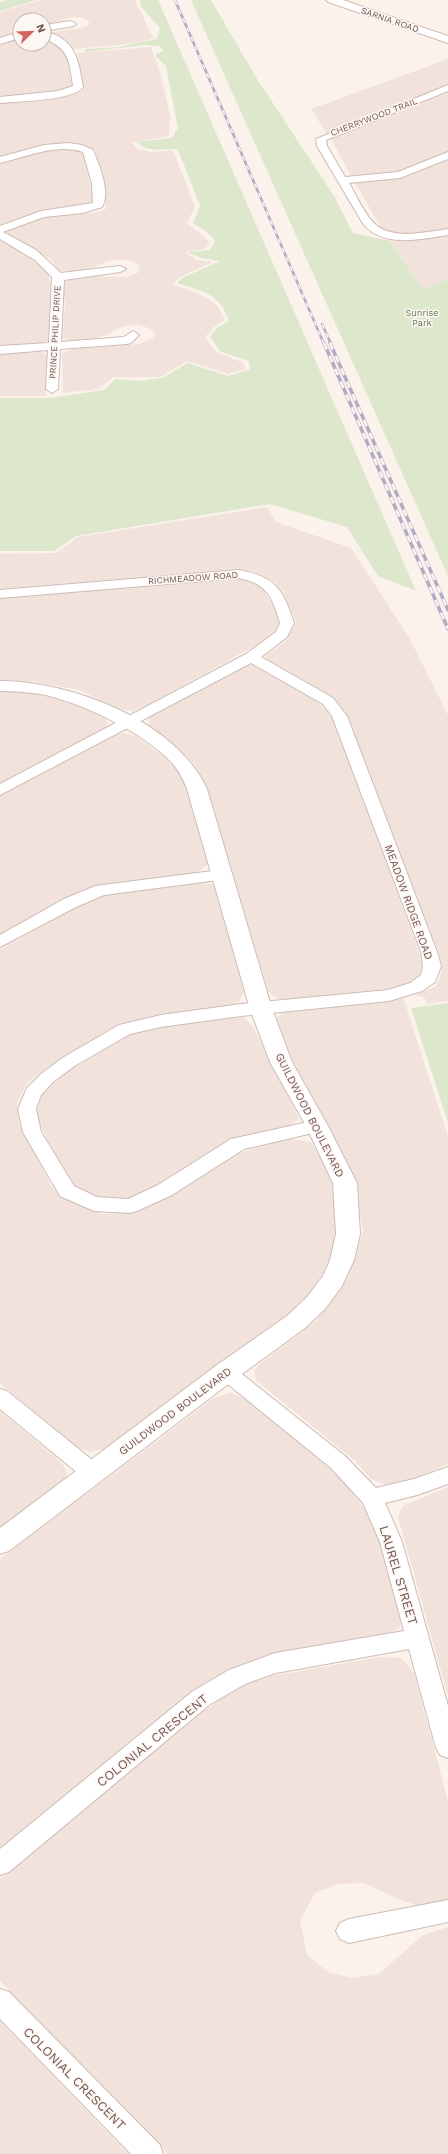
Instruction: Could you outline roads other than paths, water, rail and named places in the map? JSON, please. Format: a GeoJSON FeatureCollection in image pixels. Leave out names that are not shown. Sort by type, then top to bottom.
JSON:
{"type":"FeatureCollection","features":[{"type":"Feature","properties":{"kind":"street","name":"SARNIA ROAD"},"geometry":{"type":"LineString","coordinates":[[332,0],[448,40]]}},
{"type":"Feature","properties":{"kind":"street"},"geometry":{"type":"LineString","coordinates":[[52,27],[71,24]]}},
{"type":"Feature","properties":{"kind":"street"},"geometry":{"type":"LineString","coordinates":[[0,41],[12,37]]}},
{"type":"Feature","properties":{"kind":"street"},"geometry":{"type":"LineString","coordinates":[[0,100],[58,94],[76,90],[78,87],[71,51],[63,43],[52,38]]}},
{"type":"Feature","properties":{"kind":"street","name":"CHERRYWOOD TRAIL"},"geometry":{"type":"LineString","coordinates":[[448,88],[321,139],[322,146],[367,222],[377,232],[392,236],[408,237],[448,232]]}},
{"type":"Feature","properties":{"kind":"street"},"geometry":{"type":"LineString","coordinates":[[0,160],[60,147],[82,147],[88,150],[90,156],[97,178],[99,200],[98,205],[88,209],[56,212],[37,216],[0,230]]}},
{"type":"Feature","properties":{"kind":"street"},"geometry":{"type":"LineString","coordinates":[[342,180],[400,175],[448,155]]}},
{"type":"Feature","properties":{"kind":"street","name":"PRINCE PHILIP DRIVE"},"geometry":{"type":"LineString","coordinates":[[0,235],[34,253],[49,265],[58,277],[56,346],[52,389]]}},
{"type":"Feature","properties":{"kind":"street"},"geometry":{"type":"LineString","coordinates":[[58,277],[120,269]]}},
{"type":"Feature","properties":{"kind":"street"},"geometry":{"type":"LineString","coordinates":[[0,350],[127,340],[134,335]]}},
{"type":"Feature","properties":{"kind":"street","name":"RICHMEADOW ROAD"},"geometry":{"type":"LineString","coordinates":[[0,594],[239,574],[256,576],[268,582],[278,598],[288,623],[282,634],[251,657],[0,790]]}},
{"type":"Feature","properties":{"kind":"street","name":"MEADOW RIDGE ROAD"},"geometry":{"type":"LineString","coordinates":[[251,657],[328,701],[339,716],[426,945],[432,966],[429,978],[416,988],[389,995],[161,1021],[126,1029],[70,1060],[46,1078],[33,1092],[27,1109],[32,1132],[67,1191],[94,1204],[130,1206],[164,1190],[238,1144],[317,1126]]}},
{"type":"Feature","properties":{"kind":"street","name":"GUILDWOOD BOULEVARD"},"geometry":{"type":"LineString","coordinates":[[0,686],[37,688],[68,695],[95,704],[128,723],[165,748],[182,762],[191,776],[197,789],[220,875],[261,1009],[281,1062],[317,1126],[345,1183],[348,1234],[342,1260],[333,1280],[316,1303],[296,1322],[226,1372],[0,1543]]}},
{"type":"Feature","properties":{"kind":"street"},"geometry":{"type":"LineString","coordinates":[[0,942],[70,902],[101,890],[220,875]]}},
{"type":"Feature","properties":{"kind":"street","name":"LAUREL STREET"},"geometry":{"type":"LineString","coordinates":[[226,1372],[338,1462],[372,1498],[391,1542],[448,1748]]}},
{"type":"Feature","properties":{"kind":"street"},"geometry":{"type":"LineString","coordinates":[[0,1397],[93,1474]]}},
{"type":"Feature","properties":{"kind":"street"},"geometry":{"type":"LineString","coordinates":[[372,1498],[417,1487],[448,1475]]}},
{"type":"Feature","properties":{"kind":"street","name":"COLONIAL CRESCENT"},"geometry":{"type":"LineString","coordinates":[[0,1864],[201,1698],[237,1678],[275,1663],[418,1638]]}},
{"type":"Feature","properties":{"kind":"street"},"geometry":{"type":"LineString","coordinates":[[348,1931],[448,1911]]}},
{"type":"Feature","properties":{"kind":"street","name":"COLONIAL CRESCENT"},"geometry":{"type":"LineString","coordinates":[[0,2001],[150,2154]]}},
{"type":"Feature","properties":{"kind":"railway"},"geometry":{"type":"LineString","coordinates":[[175,0],[324,344]]}},
{"type":"Feature","properties":{"kind":"railway"},"geometry":{"type":"LineString","coordinates":[[322,324],[331,344]]}},
{"type":"Feature","properties":{"kind":"railway"},"geometry":{"type":"LineString","coordinates":[[324,343],[448,629]]}},
{"type":"Feature","properties":{"kind":"railway"},"geometry":{"type":"LineString","coordinates":[[330,343],[448,610]]}},
{"type":"Feature","properties":{"kind":"park label","name":"Sunrise Park"},"geometry":{"type":"Point","coordinates":[422,318]}}]}
